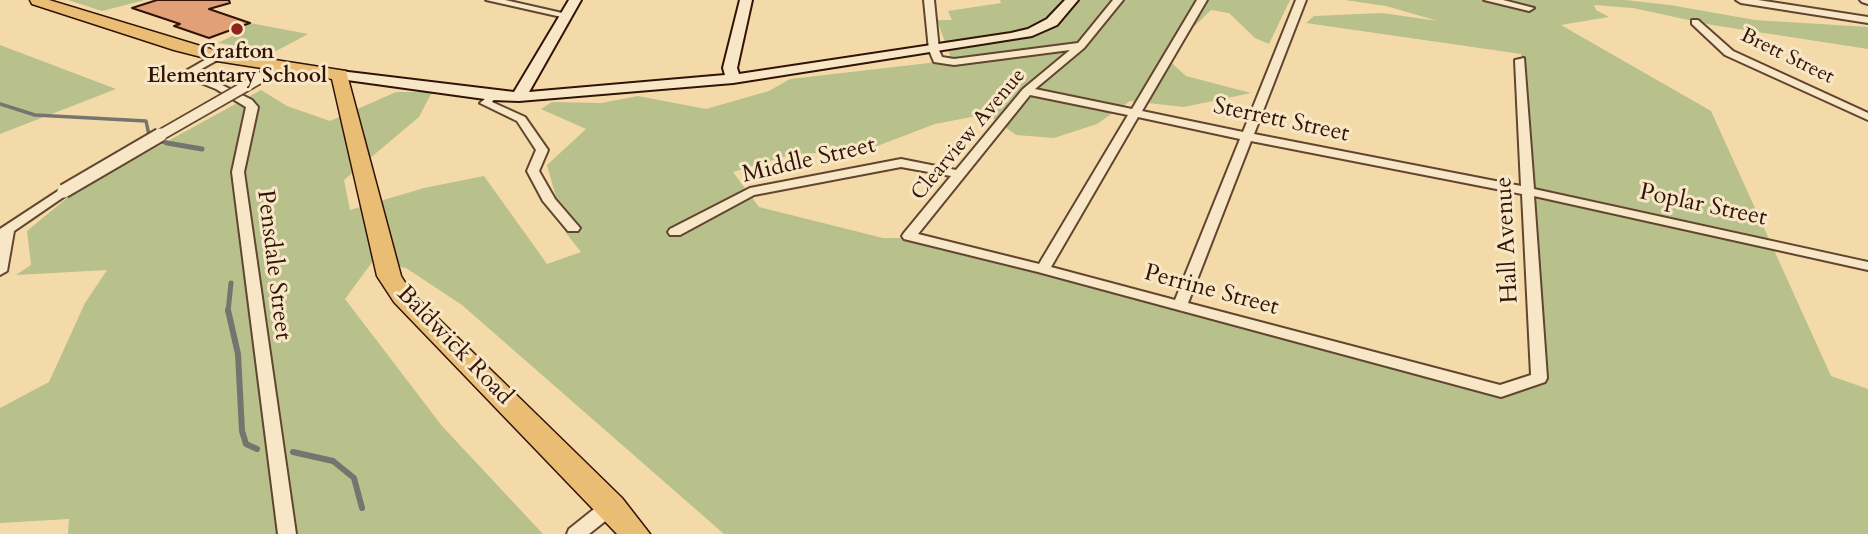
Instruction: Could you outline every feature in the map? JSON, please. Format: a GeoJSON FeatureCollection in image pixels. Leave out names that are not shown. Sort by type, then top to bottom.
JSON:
{"type":"FeatureCollection","features":[{"type":"Feature","properties":{"kind":"main road"},"geometry":{"type":"LineString","coordinates":[[36,0],[180,47],[274,70],[340,75],[492,96],[519,97],[733,79],[1011,37],[1047,25],[1072,0]]}},
{"type":"Feature","properties":{"kind":"main road"},"geometry":{"type":"LineString","coordinates":[[519,97],[575,0]]}},
{"type":"Feature","properties":{"kind":"main road"},"geometry":{"type":"LineString","coordinates":[[733,79],[730,68],[746,0]]}},
{"type":"Feature","properties":{"kind":"main road","name":"Baldwick Road"},"geometry":{"type":"LineString","coordinates":[[340,75],[389,276],[402,297],[611,506],[635,534]]}},
{"type":"Feature","properties":{"kind":"street"},"geometry":{"type":"LineString","coordinates":[[491,0],[566,15]]}},
{"type":"Feature","properties":{"kind":"street"},"geometry":{"type":"LineString","coordinates":[[929,0],[934,50],[938,60],[954,62],[1081,46]]}},
{"type":"Feature","properties":{"kind":"street","name":"Clearview Avenue"},"geometry":{"type":"LineString","coordinates":[[909,236],[1027,91],[1081,46],[1118,0]]}},
{"type":"Feature","properties":{"kind":"street"},"geometry":{"type":"LineString","coordinates":[[1043,269],[1202,0]]}},
{"type":"Feature","properties":{"kind":"street"},"geometry":{"type":"LineString","coordinates":[[1180,306],[1301,0]]}},
{"type":"Feature","properties":{"kind":"street"},"geometry":{"type":"LineString","coordinates":[[1489,0],[1529,8]]}},
{"type":"Feature","properties":{"kind":"street"},"geometry":{"type":"LineString","coordinates":[[1741,0],[1868,20]]}},
{"type":"Feature","properties":{"kind":"street","name":"Brett Street"},"geometry":{"type":"LineString","coordinates":[[1695,22],[1729,53],[1868,117]]}},
{"type":"Feature","properties":{"kind":"street","name":"Pensdale Street"},"geometry":{"type":"LineString","coordinates":[[217,56],[189,72],[248,102],[252,107],[238,172],[287,534]]}},
{"type":"Feature","properties":{"kind":"street","name":"Hall Avenue"},"geometry":{"type":"LineString","coordinates":[[1501,391],[1539,378],[1520,60]]}},
{"type":"Feature","properties":{"kind":"street"},"geometry":{"type":"LineString","coordinates":[[0,271],[4,232],[64,191],[274,70]]}},
{"type":"Feature","properties":{"kind":"street","name":"Sterrett Street"},"geometry":{"type":"LineString","coordinates":[[1027,91],[1527,191]]}},
{"type":"Feature","properties":{"kind":"street"},"geometry":{"type":"LineString","coordinates":[[492,96],[485,103],[520,119],[542,150],[533,171],[549,201],[573,228]]}},
{"type":"Feature","properties":{"kind":"street","name":"Middle Street"},"geometry":{"type":"LineString","coordinates":[[675,232],[750,192],[901,163],[959,174]]}},
{"type":"Feature","properties":{"kind":"street","name":"Poplar Street"},"geometry":{"type":"LineString","coordinates":[[1527,191],[1868,266]]}},
{"type":"Feature","properties":{"kind":"street","name":"Perrine Street"},"geometry":{"type":"LineString","coordinates":[[909,236],[1501,391]]}},
{"type":"Feature","properties":{"kind":"street"},"geometry":{"type":"LineString","coordinates":[[576,534],[611,506]]}},
{"type":"Feature","properties":{"kind":"green space"},"geometry":{"type":"Polygon","coordinates":[[[68,0],[145,0],[102,11],[68,0]]]}},
{"type":"Feature","properties":{"kind":"green space"},"geometry":{"type":"Polygon","coordinates":[[[1000,0],[1290,0],[1269,44],[1255,38],[1229,13],[1211,10],[1164,56],[1186,76],[1251,93],[1184,107],[1130,101],[1097,124],[1054,138],[1016,135],[987,114],[935,124],[864,151],[793,154],[733,172],[759,207],[883,238],[912,238],[1513,389],[1537,370],[1521,54],[1306,23],[1314,16],[1382,13],[1438,21],[1386,6],[1345,0],[1625,0],[1755,20],[1868,27],[1868,49],[1712,25],[1633,8],[1594,5],[1596,10],[1609,17],[1561,25],[1711,111],[1831,376],[1868,389],[1868,534],[724,534],[462,305],[406,268],[373,261],[345,299],[442,426],[543,534],[68,534],[69,519],[0,523],[0,408],[49,382],[85,303],[107,270],[16,275],[31,265],[27,231],[73,193],[261,90],[287,106],[330,121],[396,92],[432,92],[419,117],[344,180],[350,210],[424,188],[484,176],[547,264],[581,252],[566,233],[547,165],[586,129],[541,109],[552,102],[601,103],[638,96],[706,109],[769,91],[790,79],[929,63],[950,56],[937,20],[952,20],[948,11],[1001,3],[1000,0]]]}},
{"type":"Feature","properties":{"kind":"green space"},"geometry":{"type":"Polygon","coordinates":[[[250,23],[308,34],[276,51],[218,43],[244,30],[237,28],[250,23]]]}},
{"type":"Feature","properties":{"kind":"green space"},"geometry":{"type":"Polygon","coordinates":[[[0,45],[116,89],[0,134],[0,45]]]}},
{"type":"Feature","properties":{"kind":"building","name":"Crafton Elementary School"},"geometry":{"type":"Polygon","coordinates":[[[157,0],[229,0],[230,3],[209,9],[250,23],[209,38],[174,26],[180,24],[132,8],[157,0]]]}},
{"type":"Feature","properties":{"kind":"waterway"},"geometry":{"type":"LineString","coordinates":[[0,104],[35,115],[146,121],[149,135],[154,137]]}},
{"type":"Feature","properties":{"kind":"waterway"},"geometry":{"type":"LineString","coordinates":[[150,135],[167,143],[202,149]]}},
{"type":"Feature","properties":{"kind":"waterway"},"geometry":{"type":"LineString","coordinates":[[228,311],[231,283]]}},
{"type":"Feature","properties":{"kind":"waterway"},"geometry":{"type":"LineString","coordinates":[[228,311],[238,354],[242,431],[246,444],[257,449]]}},
{"type":"Feature","properties":{"kind":"waterway"},"geometry":{"type":"LineString","coordinates":[[293,452],[333,461],[354,478],[362,508]]}},
{"type":"Feature","properties":{"kind":"place","name":"Crafton Elementary School"},"geometry":{"type":"Point","coordinates":[237,29]}}]}
